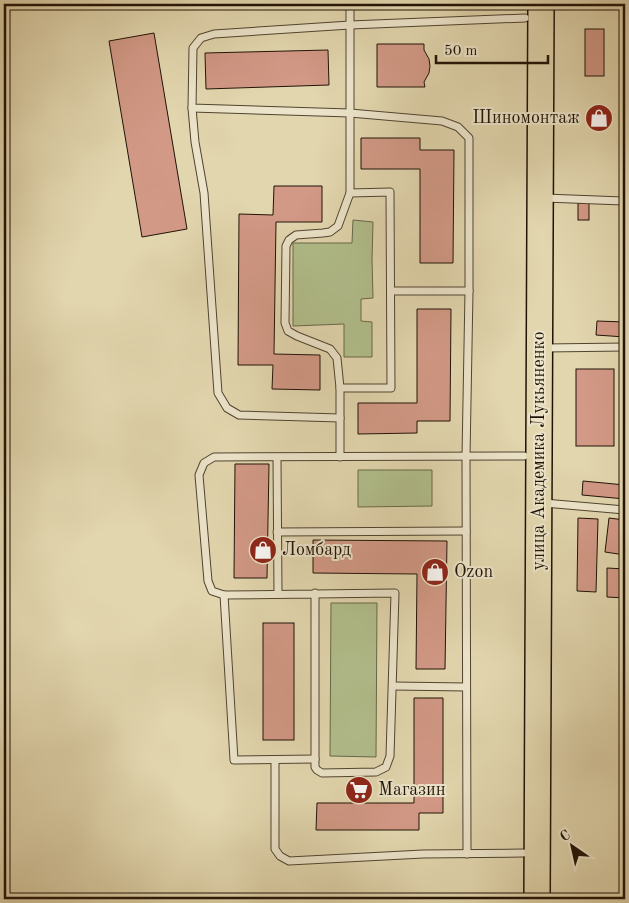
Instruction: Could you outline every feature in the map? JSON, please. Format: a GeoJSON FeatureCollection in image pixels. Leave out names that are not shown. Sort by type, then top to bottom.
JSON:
{"type":"FeatureCollection","features":[{"type":"Feature","properties":{"kind":"highway","name":"улица Академика Лукьяненко"},"geometry":{"type":"LineString","coordinates":[[530,8],[540,198],[537,899]]}},
{"type":"Feature","properties":{"kind":"highway","name":"улица Академика Лукьяненко"},"geometry":{"type":"LineString","coordinates":[[523,899],[524,456],[530,8]]}},
{"type":"Feature","properties":{"kind":"lane"},"geometry":{"type":"LineString","coordinates":[[340,457],[340,388],[337,358],[330,349],[288,331],[285,323],[286,246],[289,240],[296,235],[330,232],[338,226],[350,192],[350,4]]}},
{"type":"Feature","properties":{"kind":"lane"},"geometry":{"type":"LineString","coordinates":[[340,418],[239,415],[227,408],[218,394],[204,193],[195,142],[192,108],[192,48],[201,38],[214,34],[350,25],[530,8]]}},
{"type":"Feature","properties":{"kind":"lane"},"geometry":{"type":"LineString","coordinates":[[192,108],[350,113],[442,121],[458,127],[469,138],[466,456],[467,854]]}},
{"type":"Feature","properties":{"kind":"lane"},"geometry":{"type":"LineString","coordinates":[[340,388],[391,388],[390,192],[350,192]]}},
{"type":"Feature","properties":{"kind":"lane"},"geometry":{"type":"LineString","coordinates":[[540,198],[625,202]]}},
{"type":"Feature","properties":{"kind":"lane"},"geometry":{"type":"LineString","coordinates":[[391,291],[469,291]]}},
{"type":"Feature","properties":{"kind":"lane"},"geometry":{"type":"LineString","coordinates":[[539,348],[625,347]]}},
{"type":"Feature","properties":{"kind":"lane"},"geometry":{"type":"LineString","coordinates":[[315,593],[315,767],[322,773],[376,772],[386,767],[390,756],[395,593],[315,593],[278,593],[224,595],[212,591],[208,581],[198,476],[204,463],[214,457],[524,456]]}},
{"type":"Feature","properties":{"kind":"lane"},"geometry":{"type":"LineString","coordinates":[[277,458],[278,593]]}},
{"type":"Feature","properties":{"kind":"lane"},"geometry":{"type":"LineString","coordinates":[[539,502],[625,510]]}},
{"type":"Feature","properties":{"kind":"lane"},"geometry":{"type":"LineString","coordinates":[[278,532],[466,531]]}},
{"type":"Feature","properties":{"kind":"lane"},"geometry":{"type":"LineString","coordinates":[[224,595],[234,760],[315,759]]}},
{"type":"Feature","properties":{"kind":"lane"},"geometry":{"type":"LineString","coordinates":[[393,686],[466,686]]}},
{"type":"Feature","properties":{"kind":"lane"},"geometry":{"type":"LineString","coordinates":[[274,760],[275,849],[280,856],[289,861],[423,854],[523,853]]}},
{"type":"Feature","properties":{"kind":"green space"},"geometry":{"type":"Polygon","coordinates":[[[353,220],[373,222],[373,298],[361,299],[361,321],[372,322],[372,357],[344,357],[344,324],[293,326],[293,243],[352,243],[353,220]]]}},
{"type":"Feature","properties":{"kind":"green space"},"geometry":{"type":"Polygon","coordinates":[[[358,470],[432,470],[432,506],[358,507],[358,470]]]}},
{"type":"Feature","properties":{"kind":"green space"},"geometry":{"type":"Polygon","coordinates":[[[331,603],[377,603],[376,757],[330,756],[331,603]]]}},
{"type":"Feature","properties":{"kind":"building"},"geometry":{"type":"Polygon","coordinates":[[[585,29],[604,29],[604,76],[585,76],[585,29]]]}},
{"type":"Feature","properties":{"kind":"building"},"geometry":{"type":"Polygon","coordinates":[[[154,33],[187,229],[142,237],[109,41],[154,33]]]}},
{"type":"Feature","properties":{"kind":"building"},"geometry":{"type":"Polygon","coordinates":[[[377,44],[424,44],[424,50],[429,59],[430,66],[429,73],[424,82],[425,87],[377,87],[377,44]]]}},
{"type":"Feature","properties":{"kind":"building"},"geometry":{"type":"Polygon","coordinates":[[[328,50],[329,85],[206,89],[205,53],[328,50]]]}},
{"type":"Feature","properties":{"kind":"building","name":"Шиномонтаж"},"geometry":{"type":"Polygon","coordinates":[[[592,114],[606,115],[606,122],[592,122],[592,114]]]}},
{"type":"Feature","properties":{"kind":"building"},"geometry":{"type":"Polygon","coordinates":[[[361,138],[420,138],[420,150],[454,150],[453,263],[420,263],[420,169],[361,169],[361,138]]]}},
{"type":"Feature","properties":{"kind":"building"},"geometry":{"type":"Polygon","coordinates":[[[274,186],[322,186],[322,222],[276,222],[274,354],[320,355],[320,390],[272,389],[273,365],[238,365],[239,214],[273,215],[274,186]]]}},
{"type":"Feature","properties":{"kind":"building"},"geometry":{"type":"Polygon","coordinates":[[[578,203],[589,203],[589,220],[578,220],[578,203]]]}},
{"type":"Feature","properties":{"kind":"building"},"geometry":{"type":"Polygon","coordinates":[[[417,309],[451,309],[450,421],[417,421],[417,433],[358,434],[358,403],[417,403],[417,309]]]}},
{"type":"Feature","properties":{"kind":"building"},"geometry":{"type":"Polygon","coordinates":[[[597,321],[625,322],[625,337],[596,335],[597,321]]]}},
{"type":"Feature","properties":{"kind":"building"},"geometry":{"type":"Polygon","coordinates":[[[576,369],[614,369],[614,446],[576,446],[576,369]]]}},
{"type":"Feature","properties":{"kind":"building"},"geometry":{"type":"Polygon","coordinates":[[[235,464],[269,464],[267,578],[234,578],[235,464]]]}},
{"type":"Feature","properties":{"kind":"building"},"geometry":{"type":"Polygon","coordinates":[[[583,481],[625,485],[625,499],[582,495],[583,481]]]}},
{"type":"Feature","properties":{"kind":"building"},"geometry":{"type":"Polygon","coordinates":[[[578,518],[598,519],[596,592],[577,591],[578,518]]]}},
{"type":"Feature","properties":{"kind":"building"},"geometry":{"type":"Polygon","coordinates":[[[609,518],[625,520],[625,555],[605,552],[609,518]]]}},
{"type":"Feature","properties":{"kind":"building"},"geometry":{"type":"Polygon","coordinates":[[[313,540],[447,541],[445,669],[416,669],[417,574],[313,573],[313,540]]]}},
{"type":"Feature","properties":{"kind":"building"},"geometry":{"type":"Polygon","coordinates":[[[607,568],[625,569],[625,598],[607,597],[607,568]]]}},
{"type":"Feature","properties":{"kind":"building"},"geometry":{"type":"Polygon","coordinates":[[[263,623],[294,623],[294,740],[263,740],[263,623]]]}},
{"type":"Feature","properties":{"kind":"building"},"geometry":{"type":"Polygon","coordinates":[[[414,698],[443,698],[443,813],[419,813],[419,830],[316,830],[317,803],[414,803],[414,698]]]}},
{"type":"Feature","properties":{"kind":"place","name":"Шиномонтаж"},"geometry":{"type":"Point","coordinates":[599,118]}},
{"type":"Feature","properties":{"kind":"place","name":"Ломбард"},"geometry":{"type":"Point","coordinates":[263,550]}},
{"type":"Feature","properties":{"kind":"place","name":"Ozon"},"geometry":{"type":"Point","coordinates":[435,572]}},
{"type":"Feature","properties":{"kind":"place","name":"Магазин"},"geometry":{"type":"Point","coordinates":[359,790]}}]}
